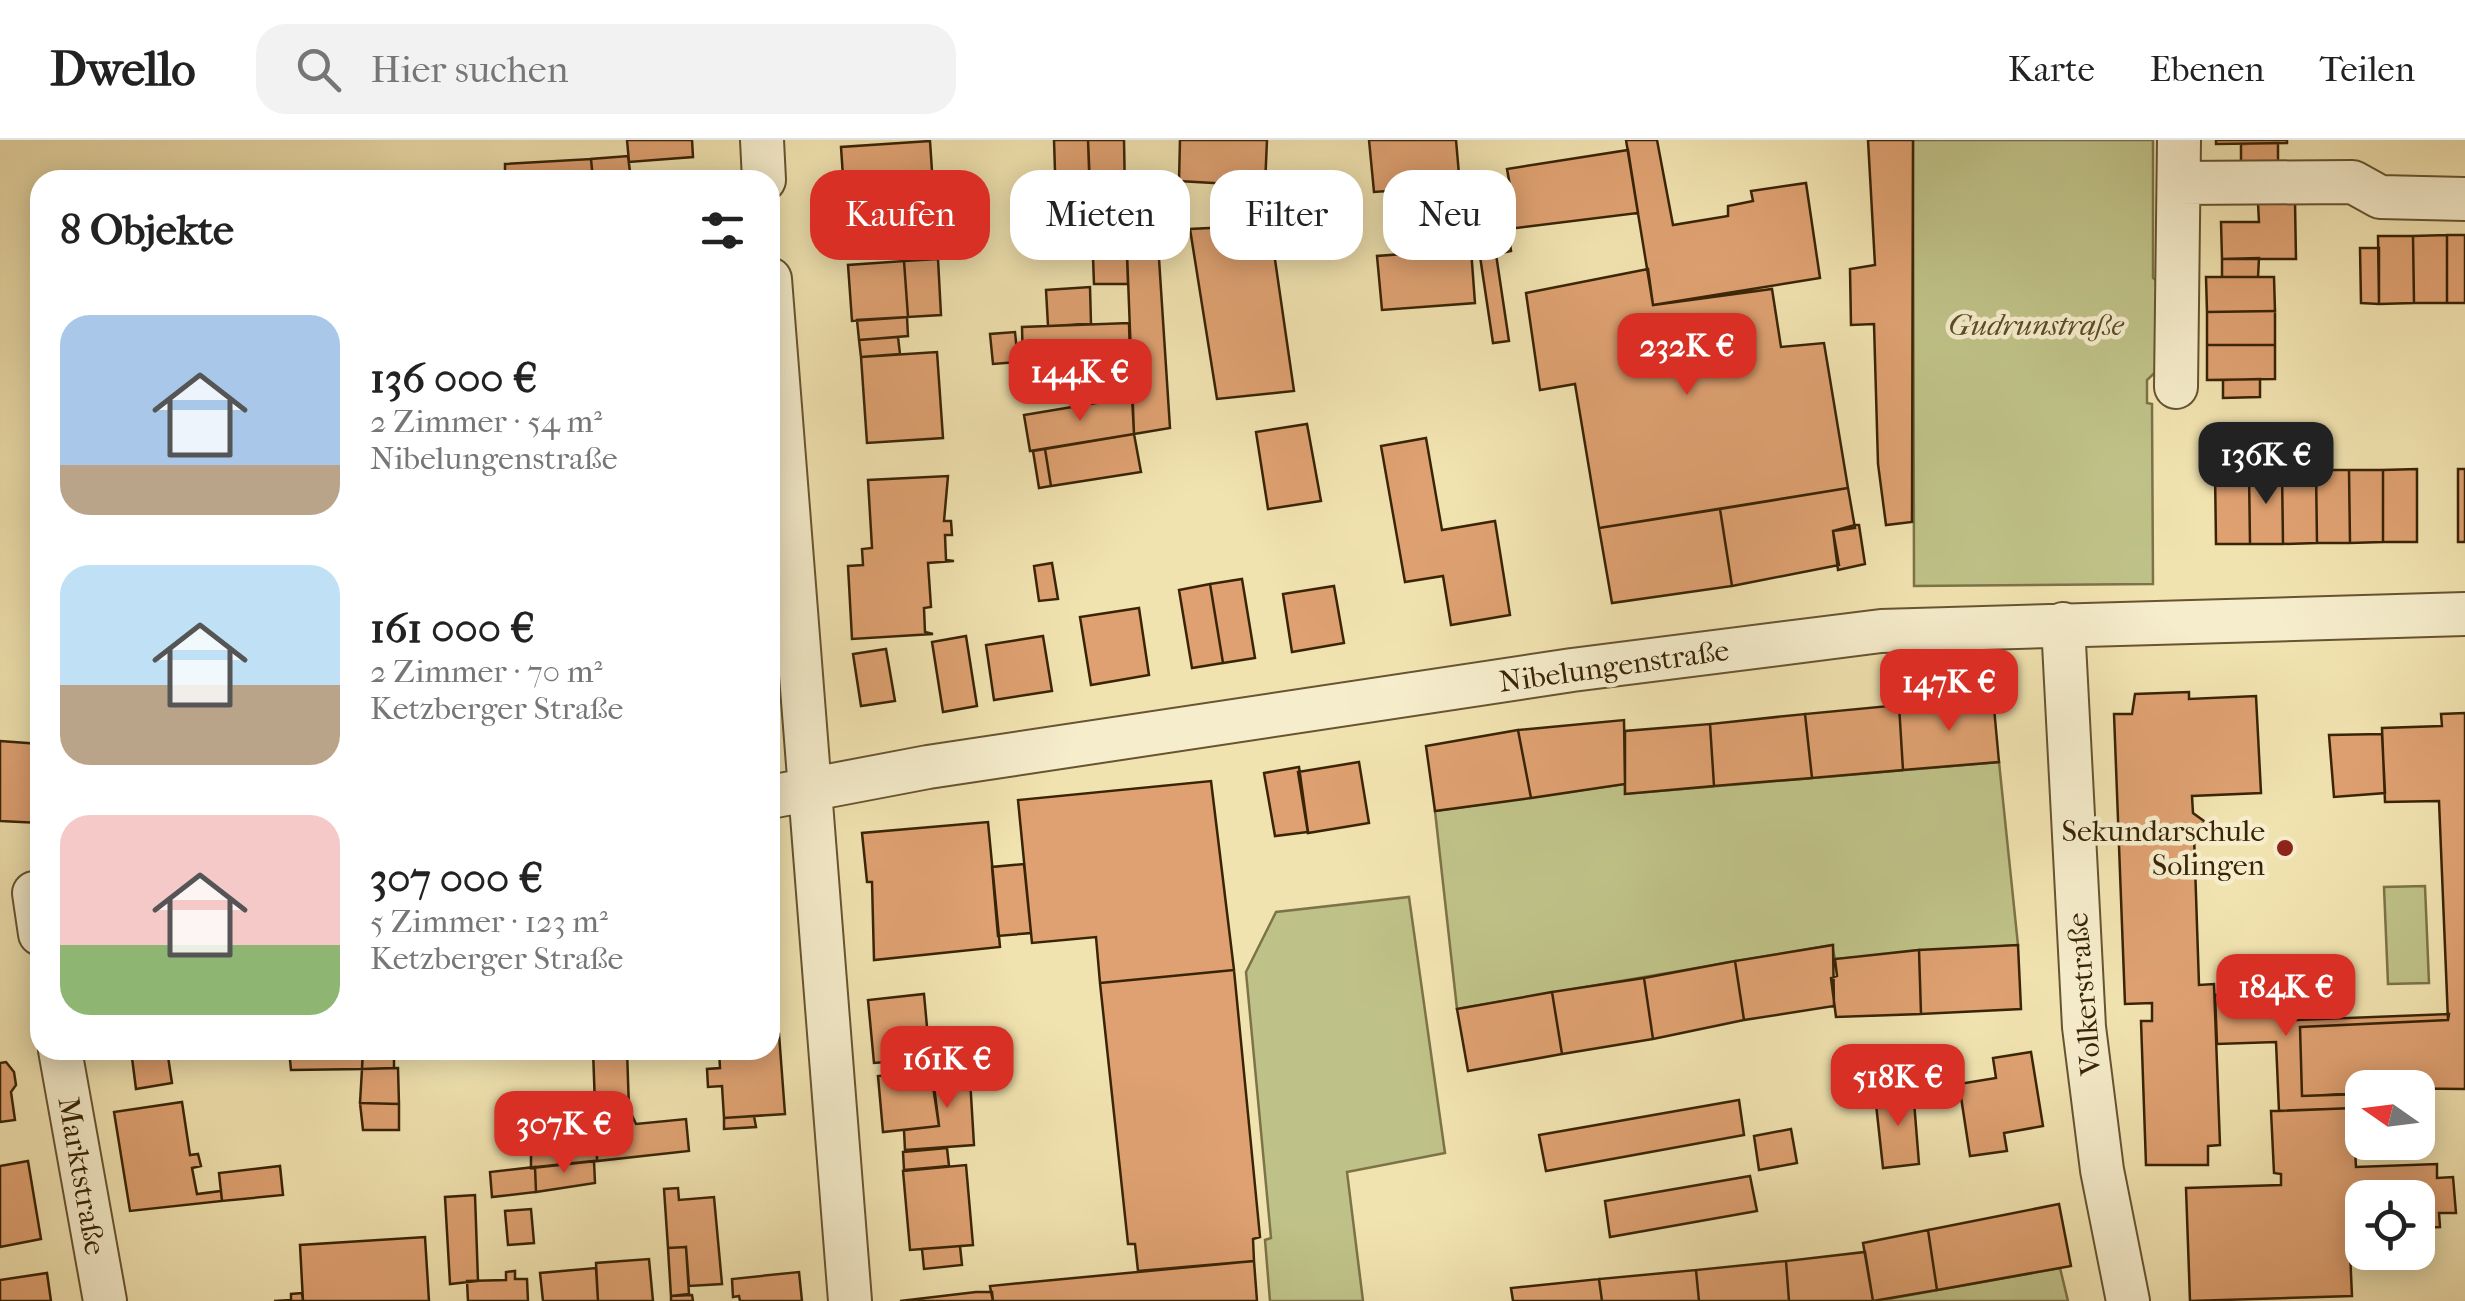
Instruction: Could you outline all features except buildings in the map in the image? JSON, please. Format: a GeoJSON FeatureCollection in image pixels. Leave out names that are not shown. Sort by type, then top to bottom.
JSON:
{"type":"FeatureCollection","features":[{"type":"Feature","properties":{"kind":"street"},"geometry":{"type":"LineString","coordinates":[[762,140],[764,170]]}},
{"type":"Feature","properties":{"kind":"street"},"geometry":{"type":"LineString","coordinates":[[2176,387],[2180,140]]}},
{"type":"Feature","properties":{"kind":"street"},"geometry":{"type":"LineString","coordinates":[[2179,183],[2353,182],[2380,198],[2465,199]]}},
{"type":"Feature","properties":{"kind":"street"},"geometry":{"type":"LineString","coordinates":[[780,565],[788,794],[850,1301]]}},
{"type":"Feature","properties":{"kind":"street","name":"Nibelungenstraße"},"geometry":{"type":"LineString","coordinates":[[788,794],[928,767],[1572,670],[1881,631],[2465,614]]}},
{"type":"Feature","properties":{"kind":"street","name":"Volkerstraße"},"geometry":{"type":"LineString","coordinates":[[2063,624],[2084,1027],[2102,1170],[2128,1301]]}},
{"type":"Feature","properties":{"kind":"street","name":"Marktstraße"},"geometry":{"type":"LineString","coordinates":[[62,1060],[104,1301]]}},
{"type":"Feature","properties":{"kind":"green space","name":"Gudrunstraße"},"geometry":{"type":"Polygon","coordinates":[[[1913,140],[2153,140],[2153,278],[2167,289],[2166,362],[2147,380],[2147,403],[2152,404],[2153,584],[1914,586],[1913,140]]]}},
{"type":"Feature","properties":{"kind":"green space"},"geometry":{"type":"Polygon","coordinates":[[[1999,762],[2018,945],[1835,959],[1832,945],[1457,1009],[1435,811],[1625,784],[1625,794],[1999,762]]]}},
{"type":"Feature","properties":{"kind":"green space"},"geometry":{"type":"Polygon","coordinates":[[[2425,886],[2429,983],[2388,984],[2384,887],[2425,886]]]}},
{"type":"Feature","properties":{"kind":"green space"},"geometry":{"type":"Polygon","coordinates":[[[1409,897],[1445,1153],[1347,1172],[1363,1301],[1270,1301],[1265,1240],[1271,1238],[1246,972],[1276,912],[1409,897]]]}},
{"type":"Feature","properties":{"kind":"green space"},"geometry":{"type":"Polygon","coordinates":[[[2060,1268],[2068,1301],[1877,1301],[2060,1268]]]}},
{"type":"Feature","properties":{"kind":"place","name":"Sekundarschule Solingen"},"geometry":{"type":"Point","coordinates":[2285,848]}}]}
